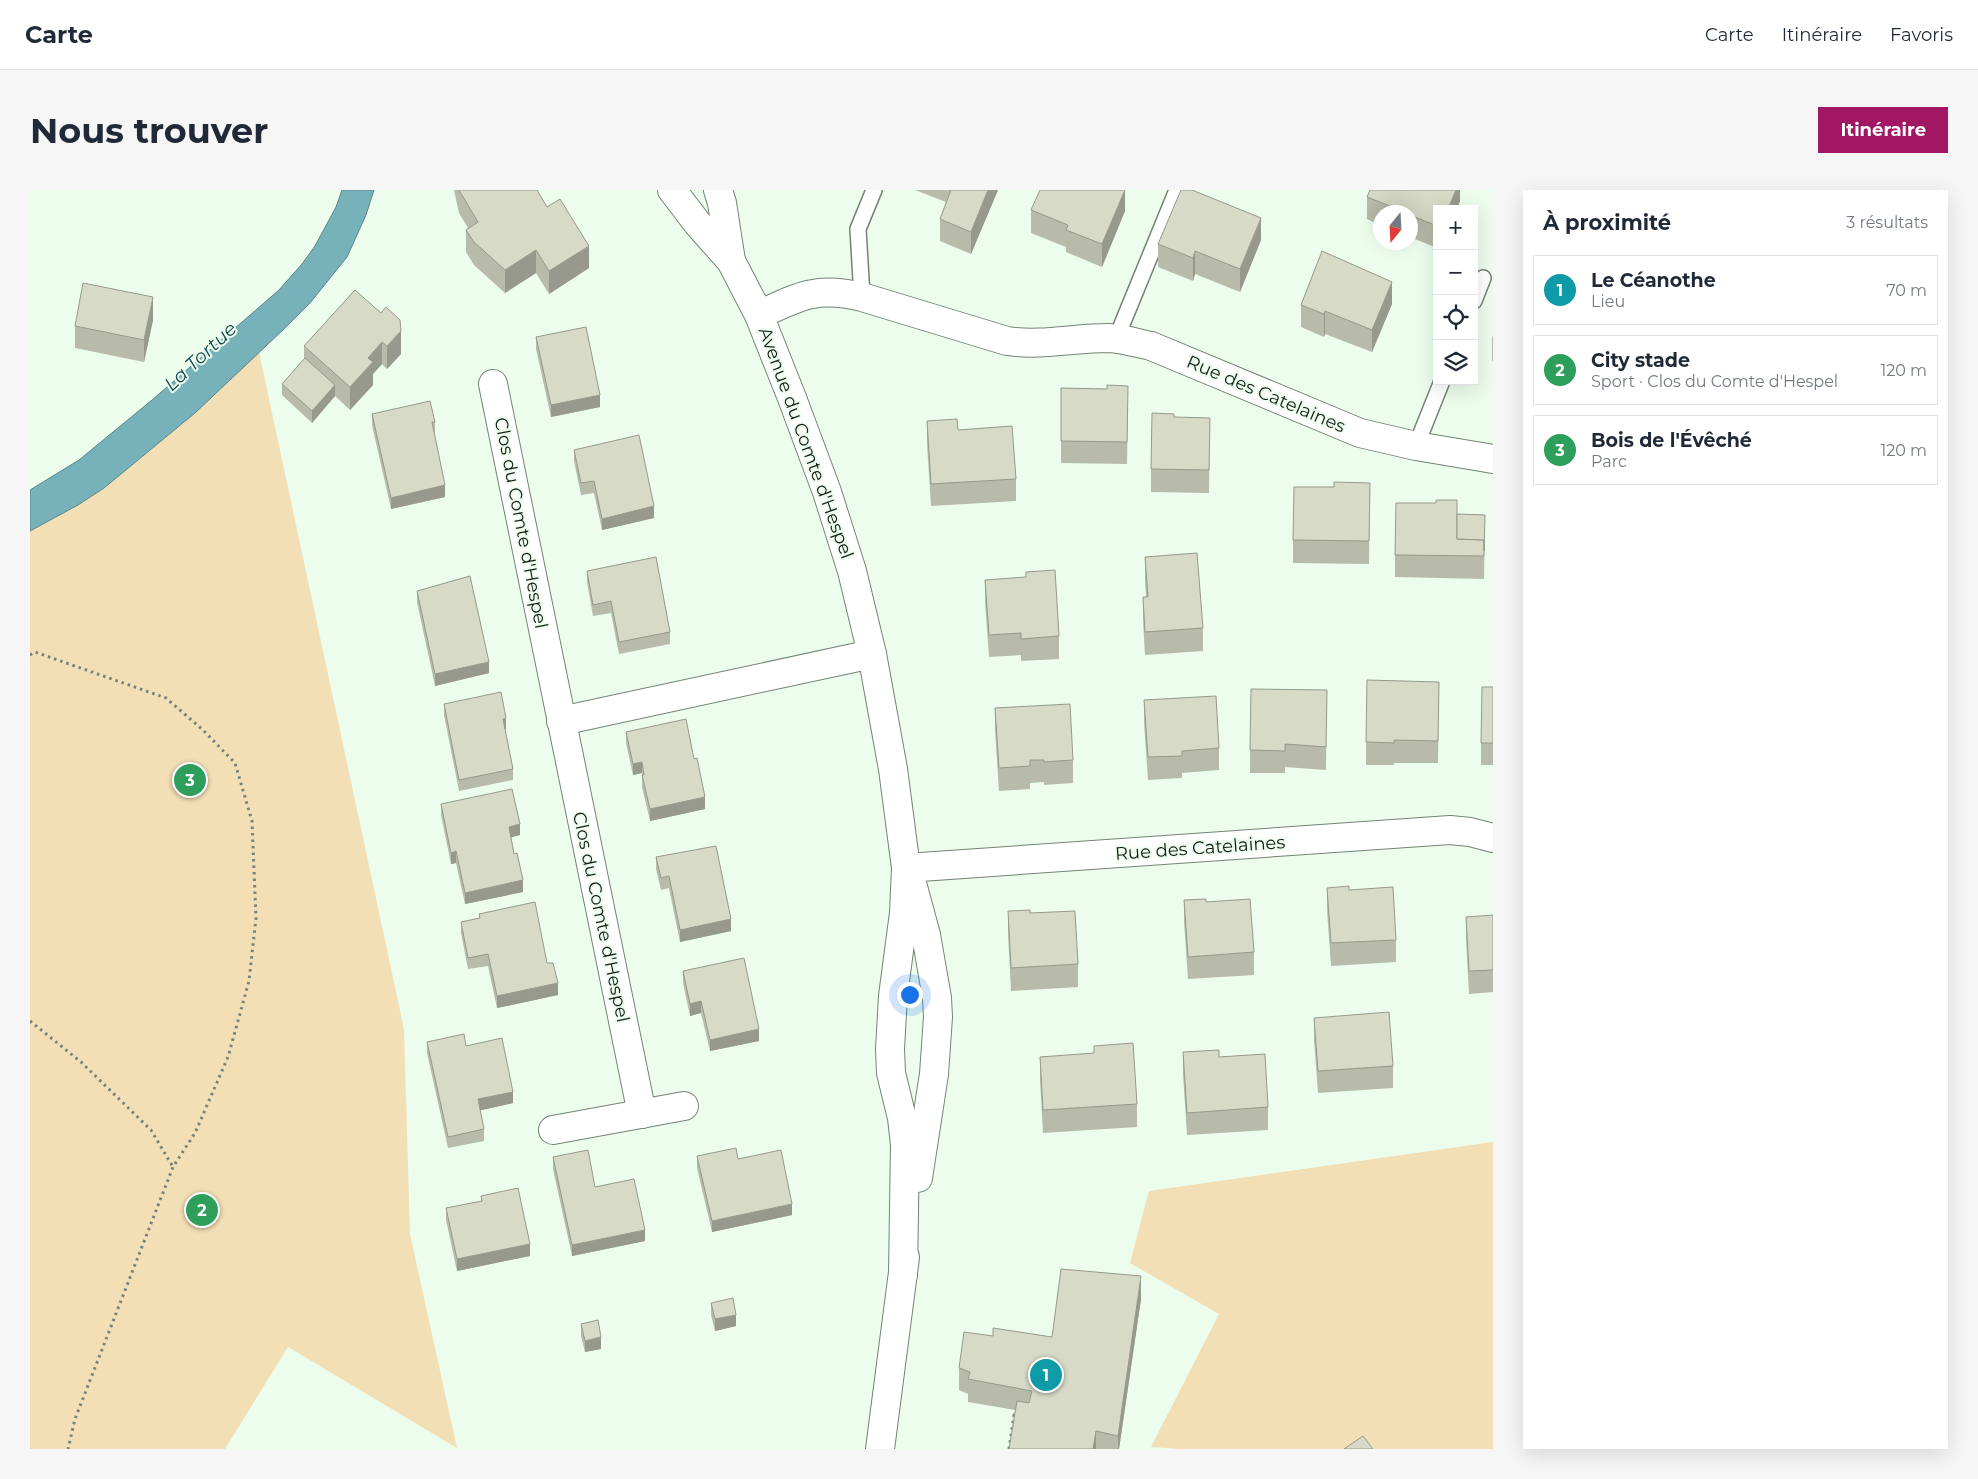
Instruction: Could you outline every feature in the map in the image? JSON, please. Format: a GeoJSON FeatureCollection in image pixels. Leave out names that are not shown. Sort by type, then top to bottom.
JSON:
{"type":"FeatureCollection","features":[{"type":"Feature","properties":{"kind":"street","name":"Avenue du Comte d'Hespel"},"geometry":{"type":"LineString","coordinates":[[672,190],[698,224],[731,261],[759,315],[827,492],[852,571],[872,654],[892,760],[906,868],[926,935],[937,998],[938,1017],[934,1074],[903,1274],[880,1449]]}},
{"type":"Feature","properties":{"kind":"street","name":"Avenue du Comte d'Hespel"},"geometry":{"type":"LineString","coordinates":[[718,190],[722,203],[731,261]]}},
{"type":"Feature","properties":{"kind":"street","name":"Rue des Catelaines"},"geometry":{"type":"LineString","coordinates":[[759,315],[799,296],[824,291],[844,292],[1007,341],[1040,343],[1116,339],[1152,346],[1360,433],[1416,446],[1493,459]]}},
{"type":"Feature","properties":{"kind":"street","name":"Clos du Comte d'Hespel"},"geometry":{"type":"LineString","coordinates":[[493,384],[642,1114]]}},
{"type":"Feature","properties":{"kind":"street"},"geometry":{"type":"LineString","coordinates":[[561,721],[872,654]]}},
{"type":"Feature","properties":{"kind":"street","name":"Rue des Catelaines"},"geometry":{"type":"LineString","coordinates":[[906,868],[1450,830],[1470,832],[1493,838]]}},
{"type":"Feature","properties":{"kind":"street","name":"Avenue du Comte d'Hespel"},"geometry":{"type":"LineString","coordinates":[[903,1274],[905,1145],[902,1118],[892,1073],[890,1049],[893,996],[904,912],[906,868]]}},
{"type":"Feature","properties":{"kind":"street"},"geometry":{"type":"LineString","coordinates":[[553,1130],[684,1106]]}},
{"type":"Feature","properties":{"kind":"lane"},"geometry":{"type":"LineString","coordinates":[[862,297],[858,229],[874,190]]}},
{"type":"Feature","properties":{"kind":"lane"},"geometry":{"type":"LineString","coordinates":[[1116,339],[1177,190]]}},
{"type":"Feature","properties":{"kind":"lane"},"geometry":{"type":"LineString","coordinates":[[1476,295],[1483,278]]}},
{"type":"Feature","properties":{"kind":"lane"},"geometry":{"type":"LineString","coordinates":[[1416,446],[1440,385]]}},
{"type":"Feature","properties":{"kind":"path"},"geometry":{"type":"LineString","coordinates":[[30,655],[35,652],[166,698],[203,730],[234,763],[252,821],[256,918],[249,981],[228,1057],[195,1133],[174,1167],[75,1419],[68,1449]]}},
{"type":"Feature","properties":{"kind":"path"},"geometry":{"type":"LineString","coordinates":[[30,1021],[81,1062],[151,1130],[174,1167]]}},
{"type":"Feature","properties":{"kind":"path"},"geometry":{"type":"LineString","coordinates":[[1009,1449],[1014,1415],[1022,1417]]}},
{"type":"Feature","properties":{"kind":"shaded area"},"geometry":{"type":"Polygon","coordinates":[[[259,352],[404,1029],[410,1234],[457,1448],[288,1347],[225,1449],[30,1449],[30,531],[78,505],[104,488],[195,413],[259,352]]]}},
{"type":"Feature","properties":{"kind":"shaded area"},"geometry":{"type":"Polygon","coordinates":[[[1493,1142],[1493,1449],[1181,1449],[1151,1447],[1219,1314],[1130,1263],[1149,1191],[1493,1142]]]}},
{"type":"Feature","properties":{"kind":"water"},"geometry":{"type":"Polygon","coordinates":[[[342,190],[374,190],[366,215],[347,257],[310,303],[195,413],[104,488],[78,505],[30,531],[30,490],[79,460],[152,400],[279,290],[315,246],[336,207],[342,190]]]}},
{"type":"Feature","properties":{"kind":"building"},"geometry":{"type":"Polygon","coordinates":[[[459,190],[537,190],[547,207],[560,199],[589,246],[549,271],[536,250],[505,270],[474,242],[466,230],[478,222],[459,190]]]}},
{"type":"Feature","properties":{"kind":"building"},"geometry":{"type":"Polygon","coordinates":[[[951,190],[988,190],[971,232],[940,219],[951,190]]]}},
{"type":"Feature","properties":{"kind":"building"},"geometry":{"type":"Polygon","coordinates":[[[1040,190],[1125,190],[1102,244],[1066,230],[1068,225],[1031,210],[1040,190]]]}},
{"type":"Feature","properties":{"kind":"building"},"geometry":{"type":"Polygon","coordinates":[[[1181,190],[1192,190],[1261,218],[1240,269],[1195,251],[1193,258],[1158,244],[1181,190]]]}},
{"type":"Feature","properties":{"kind":"building"},"geometry":{"type":"Polygon","coordinates":[[[1370,190],[1456,190],[1450,205],[1433,205],[1433,224],[1418,218],[1418,205],[1387,205],[1367,197],[1370,190]]]}},
{"type":"Feature","properties":{"kind":"building"},"geometry":{"type":"Polygon","coordinates":[[[1322,251],[1392,282],[1372,330],[1325,311],[1324,314],[1301,305],[1322,251]]]}},
{"type":"Feature","properties":{"kind":"building"},"geometry":{"type":"Polygon","coordinates":[[[83,283],[153,297],[144,340],[75,326],[83,283]]]}},
{"type":"Feature","properties":{"kind":"building"},"geometry":{"type":"Polygon","coordinates":[[[355,290],[381,313],[386,307],[400,320],[401,331],[387,346],[382,342],[368,358],[373,362],[350,387],[304,346],[355,290]]]}},
{"type":"Feature","properties":{"kind":"building"},"geometry":{"type":"Polygon","coordinates":[[[586,327],[600,395],[551,405],[536,337],[586,327]]]}},
{"type":"Feature","properties":{"kind":"building"},"geometry":{"type":"Polygon","coordinates":[[[305,358],[335,385],[312,411],[282,384],[305,358]]]}},
{"type":"Feature","properties":{"kind":"building"},"geometry":{"type":"Polygon","coordinates":[[[1107,385],[1128,386],[1127,442],[1061,441],[1061,388],[1107,389],[1107,385]]]}},
{"type":"Feature","properties":{"kind":"building"},"geometry":{"type":"Polygon","coordinates":[[[430,401],[435,422],[432,422],[445,485],[391,498],[372,414],[430,401]]]}},
{"type":"Feature","properties":{"kind":"building"},"geometry":{"type":"Polygon","coordinates":[[[1152,413],[1174,414],[1174,417],[1210,418],[1209,470],[1151,469],[1152,413]]]}},
{"type":"Feature","properties":{"kind":"building"},"geometry":{"type":"Polygon","coordinates":[[[957,419],[958,430],[1012,426],[1016,479],[931,484],[927,421],[957,419]]]}},
{"type":"Feature","properties":{"kind":"building"},"geometry":{"type":"Polygon","coordinates":[[[639,435],[654,506],[602,519],[594,481],[581,483],[574,450],[639,435]]]}},
{"type":"Feature","properties":{"kind":"building"},"geometry":{"type":"Polygon","coordinates":[[[1334,482],[1370,483],[1369,541],[1293,540],[1294,487],[1334,487],[1334,482]]]}},
{"type":"Feature","properties":{"kind":"building"},"geometry":{"type":"Polygon","coordinates":[[[1436,500],[1457,500],[1457,539],[1484,540],[1484,556],[1395,555],[1396,503],[1436,503],[1436,500]]]}},
{"type":"Feature","properties":{"kind":"building"},"geometry":{"type":"Polygon","coordinates":[[[1457,514],[1485,515],[1484,551],[1484,540],[1457,539],[1457,514]]]}},
{"type":"Feature","properties":{"kind":"building"},"geometry":{"type":"Polygon","coordinates":[[[1197,553],[1203,628],[1145,632],[1143,597],[1148,597],[1145,557],[1197,553]]]}},
{"type":"Feature","properties":{"kind":"building"},"geometry":{"type":"Polygon","coordinates":[[[656,557],[670,632],[619,642],[611,601],[593,605],[587,571],[656,557]]]}},
{"type":"Feature","properties":{"kind":"building"},"geometry":{"type":"Polygon","coordinates":[[[1055,570],[1059,636],[1021,639],[1021,633],[989,635],[985,580],[1026,577],[1026,572],[1055,570]]]}},
{"type":"Feature","properties":{"kind":"building"},"geometry":{"type":"Polygon","coordinates":[[[470,576],[489,662],[435,674],[417,591],[470,576]]]}},
{"type":"Feature","properties":{"kind":"building"},"geometry":{"type":"Polygon","coordinates":[[[1367,680],[1439,682],[1438,741],[1394,740],[1394,743],[1366,742],[1367,680]]]}},
{"type":"Feature","properties":{"kind":"building"},"geometry":{"type":"Polygon","coordinates":[[[1482,687],[1493,687],[1493,743],[1481,743],[1482,687]]]}},
{"type":"Feature","properties":{"kind":"building"},"geometry":{"type":"Polygon","coordinates":[[[1251,689],[1327,690],[1326,747],[1285,744],[1285,751],[1250,750],[1251,689]]]}},
{"type":"Feature","properties":{"kind":"building"},"geometry":{"type":"Polygon","coordinates":[[[501,692],[506,718],[503,719],[513,769],[459,780],[444,704],[501,692]]]}},
{"type":"Feature","properties":{"kind":"building"},"geometry":{"type":"Polygon","coordinates":[[[1216,696],[1219,748],[1182,751],[1182,756],[1148,757],[1144,700],[1216,696]]]}},
{"type":"Feature","properties":{"kind":"building"},"geometry":{"type":"Polygon","coordinates":[[[1070,704],[1073,760],[1044,762],[1044,760],[1030,760],[1030,766],[999,768],[995,708],[1070,704]]]}},
{"type":"Feature","properties":{"kind":"building"},"geometry":{"type":"Polygon","coordinates":[[[686,719],[694,759],[697,758],[705,797],[650,809],[642,775],[644,775],[642,762],[633,764],[626,732],[686,719]]]}},
{"type":"Feature","properties":{"kind":"building"},"geometry":{"type":"Polygon","coordinates":[[[512,789],[520,824],[509,827],[514,854],[517,853],[523,880],[465,893],[456,851],[451,853],[441,804],[512,789]]]}},
{"type":"Feature","properties":{"kind":"building"},"geometry":{"type":"Polygon","coordinates":[[[716,846],[731,919],[680,930],[669,876],[661,878],[656,857],[716,846]]]}},
{"type":"Feature","properties":{"kind":"building"},"geometry":{"type":"Polygon","coordinates":[[[1349,886],[1349,890],[1393,887],[1396,940],[1331,943],[1327,888],[1349,886]]]}},
{"type":"Feature","properties":{"kind":"building"},"geometry":{"type":"Polygon","coordinates":[[[1206,899],[1206,902],[1250,899],[1254,952],[1188,957],[1184,900],[1206,899]]]}},
{"type":"Feature","properties":{"kind":"building"},"geometry":{"type":"Polygon","coordinates":[[[535,902],[547,963],[553,963],[558,983],[497,996],[488,954],[468,958],[461,922],[480,918],[479,914],[535,902]]]}},
{"type":"Feature","properties":{"kind":"building"},"geometry":{"type":"Polygon","coordinates":[[[1030,910],[1030,913],[1075,911],[1078,964],[1011,968],[1008,911],[1030,910]]]}},
{"type":"Feature","properties":{"kind":"building"},"geometry":{"type":"Polygon","coordinates":[[[1493,915],[1493,970],[1469,971],[1466,917],[1493,915]]]}},
{"type":"Feature","properties":{"kind":"building"},"geometry":{"type":"Polygon","coordinates":[[[744,958],[759,1029],[710,1040],[701,1001],[690,1004],[683,971],[744,958]]]}},
{"type":"Feature","properties":{"kind":"building"},"geometry":{"type":"Polygon","coordinates":[[[1389,1012],[1393,1066],[1318,1071],[1314,1018],[1389,1012]]]}},
{"type":"Feature","properties":{"kind":"building"},"geometry":{"type":"Polygon","coordinates":[[[464,1034],[466,1046],[502,1038],[513,1092],[478,1099],[484,1129],[448,1137],[427,1042],[464,1034]]]}},
{"type":"Feature","properties":{"kind":"building"},"geometry":{"type":"Polygon","coordinates":[[[1133,1043],[1137,1104],[1043,1110],[1040,1057],[1094,1053],[1094,1046],[1133,1043]]]}},
{"type":"Feature","properties":{"kind":"building"},"geometry":{"type":"Polygon","coordinates":[[[1219,1050],[1219,1057],[1265,1054],[1268,1107],[1187,1113],[1183,1052],[1219,1050]]]}},
{"type":"Feature","properties":{"kind":"building"},"geometry":{"type":"Polygon","coordinates":[[[736,1148],[738,1159],[781,1150],[792,1204],[712,1221],[697,1156],[736,1148]]]}},
{"type":"Feature","properties":{"kind":"building"},"geometry":{"type":"Polygon","coordinates":[[[588,1150],[595,1187],[634,1179],[645,1230],[572,1245],[553,1157],[588,1150]]]}},
{"type":"Feature","properties":{"kind":"building"},"geometry":{"type":"Polygon","coordinates":[[[518,1188],[530,1244],[457,1259],[446,1208],[482,1201],[481,1196],[518,1188]]]}},
{"type":"Feature","properties":{"kind":"building"},"geometry":{"type":"Polygon","coordinates":[[[1061,1269],[1141,1276],[1118,1436],[1096,1431],[1093,1449],[1009,1449],[1017,1401],[1029,1403],[1032,1391],[968,1379],[970,1372],[959,1368],[964,1332],[993,1336],[993,1328],[1052,1337],[1061,1269]]]}},
{"type":"Feature","properties":{"kind":"building"},"geometry":{"type":"Polygon","coordinates":[[[733,1298],[736,1315],[715,1319],[711,1303],[733,1298]]]}},
{"type":"Feature","properties":{"kind":"building"},"geometry":{"type":"Polygon","coordinates":[[[598,1320],[601,1337],[585,1341],[581,1324],[598,1320]]]}},
{"type":"Feature","properties":{"kind":"building"},"geometry":{"type":"Polygon","coordinates":[[[1363,1436],[1373,1449],[1344,1449],[1363,1436]]]}},
{"type":"Feature","properties":{"kind":"place","name":"Bois de l'Évêché"},"geometry":{"type":"Point","coordinates":[190,780]}},
{"type":"Feature","properties":{"kind":"place","name":"City stade"},"geometry":{"type":"Point","coordinates":[202,1210]}},
{"type":"Feature","properties":{"kind":"place","name":"Le Céanothe"},"geometry":{"type":"Point","coordinates":[1046,1375]}},
{"type":"Feature","properties":{"kind":"water label","name":"La Tortue"},"geometry":{"type":"Point","coordinates":[200,356]}}]}
